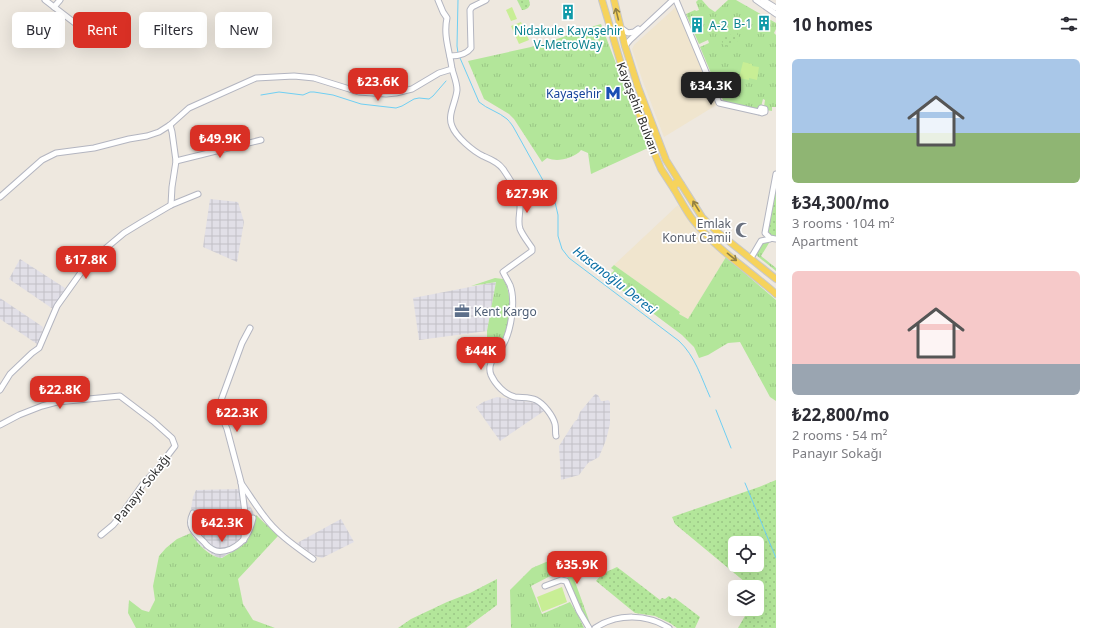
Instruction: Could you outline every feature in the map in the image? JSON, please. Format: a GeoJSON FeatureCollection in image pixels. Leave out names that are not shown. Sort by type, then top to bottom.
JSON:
{"type":"FeatureCollection","features":[{"type":"Feature","properties":{"kind":"main road","name":"Kayaşehir Bulvarı"},"geometry":{"type":"LineString","coordinates":[[602,0],[624,74],[661,169],[692,219],[702,230],[728,254],[776,293]]}},
{"type":"Feature","properties":{"kind":"main road","name":"Kayaşehir Bulvarı"},"geometry":{"type":"LineString","coordinates":[[614,0],[625,46],[638,87],[666,160],[702,216],[715,230],[776,279]]}},
{"type":"Feature","properties":{"kind":"main road"},"geometry":{"type":"LineString","coordinates":[[674,189],[675,183],[677,182],[681,184]]}},
{"type":"Feature","properties":{"kind":"street"},"geometry":{"type":"LineString","coordinates":[[45,0],[73,22]]}},
{"type":"Feature","properties":{"kind":"street"},"geometry":{"type":"LineString","coordinates":[[54,7],[60,0]]}},
{"type":"Feature","properties":{"kind":"street"},"geometry":{"type":"LineString","coordinates":[[438,0],[446,18],[446,40],[453,56],[452,69],[457,90],[452,112],[452,127],[474,151],[502,168],[518,195],[520,203],[520,228],[532,248],[532,251],[503,272],[510,286],[512,298],[510,326],[503,346],[490,363],[489,370],[496,383],[510,396],[537,401],[543,406],[555,424],[556,436]]}},
{"type":"Feature","properties":{"kind":"street"},"geometry":{"type":"LineString","coordinates":[[453,56],[464,54],[471,48],[470,10],[472,7],[484,0]]}},
{"type":"Feature","properties":{"kind":"street"},"geometry":{"type":"LineString","coordinates":[[621,28],[628,33],[634,32],[670,0]]}},
{"type":"Feature","properties":{"kind":"street"},"geometry":{"type":"LineString","coordinates":[[625,46],[674,0],[719,103],[760,112]]}},
{"type":"Feature","properties":{"kind":"street"},"geometry":{"type":"LineString","coordinates":[[756,0],[776,14]]}},
{"type":"Feature","properties":{"kind":"street"},"geometry":{"type":"LineString","coordinates":[[764,0],[776,8]]}},
{"type":"Feature","properties":{"kind":"street"},"geometry":{"type":"LineString","coordinates":[[0,197],[42,160],[56,153],[94,148],[159,132],[170,125],[189,108],[256,78],[294,76],[314,78],[359,92],[386,94],[412,89],[439,73],[452,69]]}},
{"type":"Feature","properties":{"kind":"street"},"geometry":{"type":"LineString","coordinates":[[170,125],[176,161],[171,205]]}},
{"type":"Feature","properties":{"kind":"street"},"geometry":{"type":"LineString","coordinates":[[176,161],[261,140]]}},
{"type":"Feature","properties":{"kind":"street"},"geometry":{"type":"LineString","coordinates":[[773,239],[767,237],[765,232],[776,174]]}},
{"type":"Feature","properties":{"kind":"street"},"geometry":{"type":"LineString","coordinates":[[0,390],[10,374],[39,348],[57,306],[87,264],[124,233],[171,205],[198,194]]}},
{"type":"Feature","properties":{"kind":"street"},"geometry":{"type":"LineString","coordinates":[[751,258],[761,241],[773,239]]}},
{"type":"Feature","properties":{"kind":"street"},"geometry":{"type":"LineString","coordinates":[[776,286],[776,293]]}},
{"type":"Feature","properties":{"kind":"street"},"geometry":{"type":"LineString","coordinates":[[244,540],[245,513],[241,482],[228,429],[219,410],[220,403],[242,343],[250,328]]}},
{"type":"Feature","properties":{"kind":"street","name":"Panayır Sokağı"},"geometry":{"type":"LineString","coordinates":[[0,425],[19,415],[47,404],[120,396],[153,421],[172,438],[175,446],[119,518],[101,535]]}},
{"type":"Feature","properties":{"kind":"street"},"geometry":{"type":"LineString","coordinates":[[241,482],[264,516],[275,529],[312,559]]}},
{"type":"Feature","properties":{"kind":"street"},"geometry":{"type":"LineString","coordinates":[[193,513],[191,522],[196,536],[212,549],[218,551],[229,550],[241,543],[250,531],[253,518]]}},
{"type":"Feature","properties":{"kind":"street"},"geometry":{"type":"LineString","coordinates":[[545,586],[561,580],[566,582],[579,611],[589,628]]}},
{"type":"Feature","properties":{"kind":"street"},"geometry":{"type":"LineString","coordinates":[[596,628],[614,620],[631,617],[652,620],[669,628]]}},
{"type":"Feature","properties":{"kind":"shaded area"},"geometry":{"type":"Polygon","coordinates":[[[677,6],[718,104],[664,137],[632,49],[634,45],[677,6]]]}},
{"type":"Feature","properties":{"kind":"shaded area"},"geometry":{"type":"Polygon","coordinates":[[[210,199],[238,202],[244,222],[237,262],[203,247],[210,199]]]}},
{"type":"Feature","properties":{"kind":"shaded area"},"geometry":{"type":"Polygon","coordinates":[[[678,205],[703,237],[726,257],[688,319],[679,314],[680,312],[614,265],[678,205]]]}},
{"type":"Feature","properties":{"kind":"shaded area"},"geometry":{"type":"Polygon","coordinates":[[[20,259],[65,288],[53,309],[9,279],[20,259]]]}},
{"type":"Feature","properties":{"kind":"shaded area"},"geometry":{"type":"Polygon","coordinates":[[[496,282],[487,331],[419,340],[413,298],[496,282]]]}},
{"type":"Feature","properties":{"kind":"shaded area"},"geometry":{"type":"Polygon","coordinates":[[[0,298],[43,327],[37,344],[0,319],[0,298]]]}},
{"type":"Feature","properties":{"kind":"shaded area"},"geometry":{"type":"Polygon","coordinates":[[[595,394],[598,395],[601,401],[608,400],[610,402],[610,424],[606,440],[599,457],[588,463],[579,475],[561,480],[559,446],[577,420],[580,412],[595,394]]]}},
{"type":"Feature","properties":{"kind":"shaded area"},"geometry":{"type":"Polygon","coordinates":[[[497,397],[535,403],[543,408],[544,411],[500,441],[476,407],[483,402],[497,397]]]}},
{"type":"Feature","properties":{"kind":"shaded area"},"geometry":{"type":"Polygon","coordinates":[[[240,489],[254,513],[254,527],[244,544],[222,558],[218,558],[199,545],[194,540],[191,533],[190,515],[193,497],[196,490],[240,489]]]}},
{"type":"Feature","properties":{"kind":"shaded area"},"geometry":{"type":"Polygon","coordinates":[[[341,519],[354,542],[322,558],[315,556],[297,543],[341,519]]]}},
{"type":"Feature","properties":{"kind":"green space"},"geometry":{"type":"Polygon","coordinates":[[[517,0],[529,0],[530,5],[528,8],[522,10],[517,0]]]}},
{"type":"Feature","properties":{"kind":"green space"},"geometry":{"type":"Polygon","coordinates":[[[698,0],[702,0],[715,12],[728,0],[736,0],[776,23],[774,33],[776,35],[776,107],[772,107],[772,111],[766,110],[764,107],[765,100],[763,99],[759,109],[724,102],[717,88],[727,84],[726,82],[716,85],[700,47],[709,43],[708,40],[699,44],[686,14],[699,10],[696,2],[698,0]]]}},
{"type":"Feature","properties":{"kind":"green space"},"geometry":{"type":"Polygon","coordinates":[[[512,7],[517,19],[511,21],[506,10],[512,7]]]}},
{"type":"Feature","properties":{"kind":"green space"},"geometry":{"type":"Polygon","coordinates":[[[521,22],[529,40],[519,44],[511,26],[521,22]]]}},
{"type":"Feature","properties":{"kind":"green space"},"geometry":{"type":"Polygon","coordinates":[[[601,24],[648,148],[591,174],[588,153],[581,150],[577,154],[567,158],[557,160],[547,158],[542,162],[514,119],[509,114],[484,99],[468,61],[531,47],[601,24]]]}},
{"type":"Feature","properties":{"kind":"green space"},"geometry":{"type":"Polygon","coordinates":[[[737,32],[740,40],[724,47],[721,39],[737,32]]]}},
{"type":"Feature","properties":{"kind":"green space"},"geometry":{"type":"Polygon","coordinates":[[[743,62],[759,67],[757,80],[739,78],[743,62]]]}},
{"type":"Feature","properties":{"kind":"green space"},"geometry":{"type":"Polygon","coordinates":[[[776,190],[776,236],[771,236],[768,232],[776,190]]]}},
{"type":"Feature","properties":{"kind":"green space"},"geometry":{"type":"Polygon","coordinates":[[[761,243],[769,243],[761,256],[776,268],[776,271],[756,255],[761,243]]]}},
{"type":"Feature","properties":{"kind":"green space"},"geometry":{"type":"Polygon","coordinates":[[[726,257],[776,300],[776,401],[770,397],[740,342],[728,343],[708,355],[699,358],[694,347],[682,335],[599,273],[602,270],[610,274],[614,270],[611,268],[614,265],[680,312],[679,314],[688,319],[726,257]]]}},
{"type":"Feature","properties":{"kind":"green space"},"geometry":{"type":"Polygon","coordinates":[[[495,278],[503,279],[507,287],[510,307],[503,339],[493,354],[487,346],[487,331],[496,282],[471,286],[495,278]]]}},
{"type":"Feature","properties":{"kind":"green space"},"geometry":{"type":"Polygon","coordinates":[[[776,480],[776,628],[738,628],[745,616],[764,616],[764,580],[743,580],[733,572],[764,572],[764,536],[728,536],[728,568],[675,524],[672,517],[776,480]]]}},
{"type":"Feature","properties":{"kind":"green space"},"geometry":{"type":"Polygon","coordinates":[[[256,515],[278,536],[238,579],[243,604],[253,620],[275,628],[136,628],[128,613],[129,600],[142,610],[149,612],[155,600],[153,586],[159,556],[166,548],[177,539],[191,533],[204,549],[213,556],[222,558],[239,548],[247,541],[252,531],[256,515]]]}},
{"type":"Feature","properties":{"kind":"green space"},"geometry":{"type":"Polygon","coordinates":[[[565,554],[591,626],[580,608],[568,578],[560,571],[531,586],[542,614],[570,602],[584,628],[511,628],[510,590],[532,568],[565,554]]]}},
{"type":"Feature","properties":{"kind":"green space"},"geometry":{"type":"Polygon","coordinates":[[[617,567],[660,600],[669,596],[673,599],[675,598],[700,617],[695,628],[677,628],[655,616],[635,613],[596,581],[602,574],[617,567]]]}},
{"type":"Feature","properties":{"kind":"green space"},"geometry":{"type":"Polygon","coordinates":[[[497,579],[497,605],[466,628],[398,628],[411,619],[470,593],[497,579]]]}},
{"type":"Feature","properties":{"kind":"green space"},"geometry":{"type":"Polygon","coordinates":[[[562,587],[567,602],[542,612],[537,597],[562,587]]]}},
{"type":"Feature","properties":{"kind":"waterway","name":"Hasanoğlu Deresi"},"geometry":{"type":"LineString","coordinates":[[458,0],[458,53]]}},
{"type":"Feature","properties":{"kind":"waterway","name":"Hasanoğlu Deresi"},"geometry":{"type":"LineString","coordinates":[[460,58],[479,102],[507,119],[511,124],[555,202],[558,215],[558,236],[562,249],[569,258],[679,341],[685,347],[693,360],[710,397]]}},
{"type":"Feature","properties":{"kind":"waterway"},"geometry":{"type":"LineString","coordinates":[[261,95],[279,92],[303,95],[314,92],[333,95],[361,104],[396,108],[414,99],[429,99],[446,81]]}},
{"type":"Feature","properties":{"kind":"waterway","name":"Hasanoğlu Deresi"},"geometry":{"type":"LineString","coordinates":[[716,410],[731,448]]}},
{"type":"Feature","properties":{"kind":"waterway","name":"Hasanoğlu Deresi"},"geometry":{"type":"LineString","coordinates":[[745,483],[776,558]]}},
{"type":"Feature","properties":{"kind":"place","name":"Nidakule Kayaşehir V-MetroWay"},"geometry":{"type":"Point","coordinates":[568,12]}},
{"type":"Feature","properties":{"kind":"place","name":"B-1"},"geometry":{"type":"Point","coordinates":[764,23]}},
{"type":"Feature","properties":{"kind":"place","name":"A-2"},"geometry":{"type":"Point","coordinates":[697,25]}},
{"type":"Feature","properties":{"kind":"place","name":"Kayaşehir"},"geometry":{"type":"Point","coordinates":[613,93]}},
{"type":"Feature","properties":{"kind":"place","name":"Emlak Konut Camii"},"geometry":{"type":"Point","coordinates":[743,230]}},
{"type":"Feature","properties":{"kind":"place","name":"Kent Kargo"},"geometry":{"type":"Point","coordinates":[462,311]}}]}
